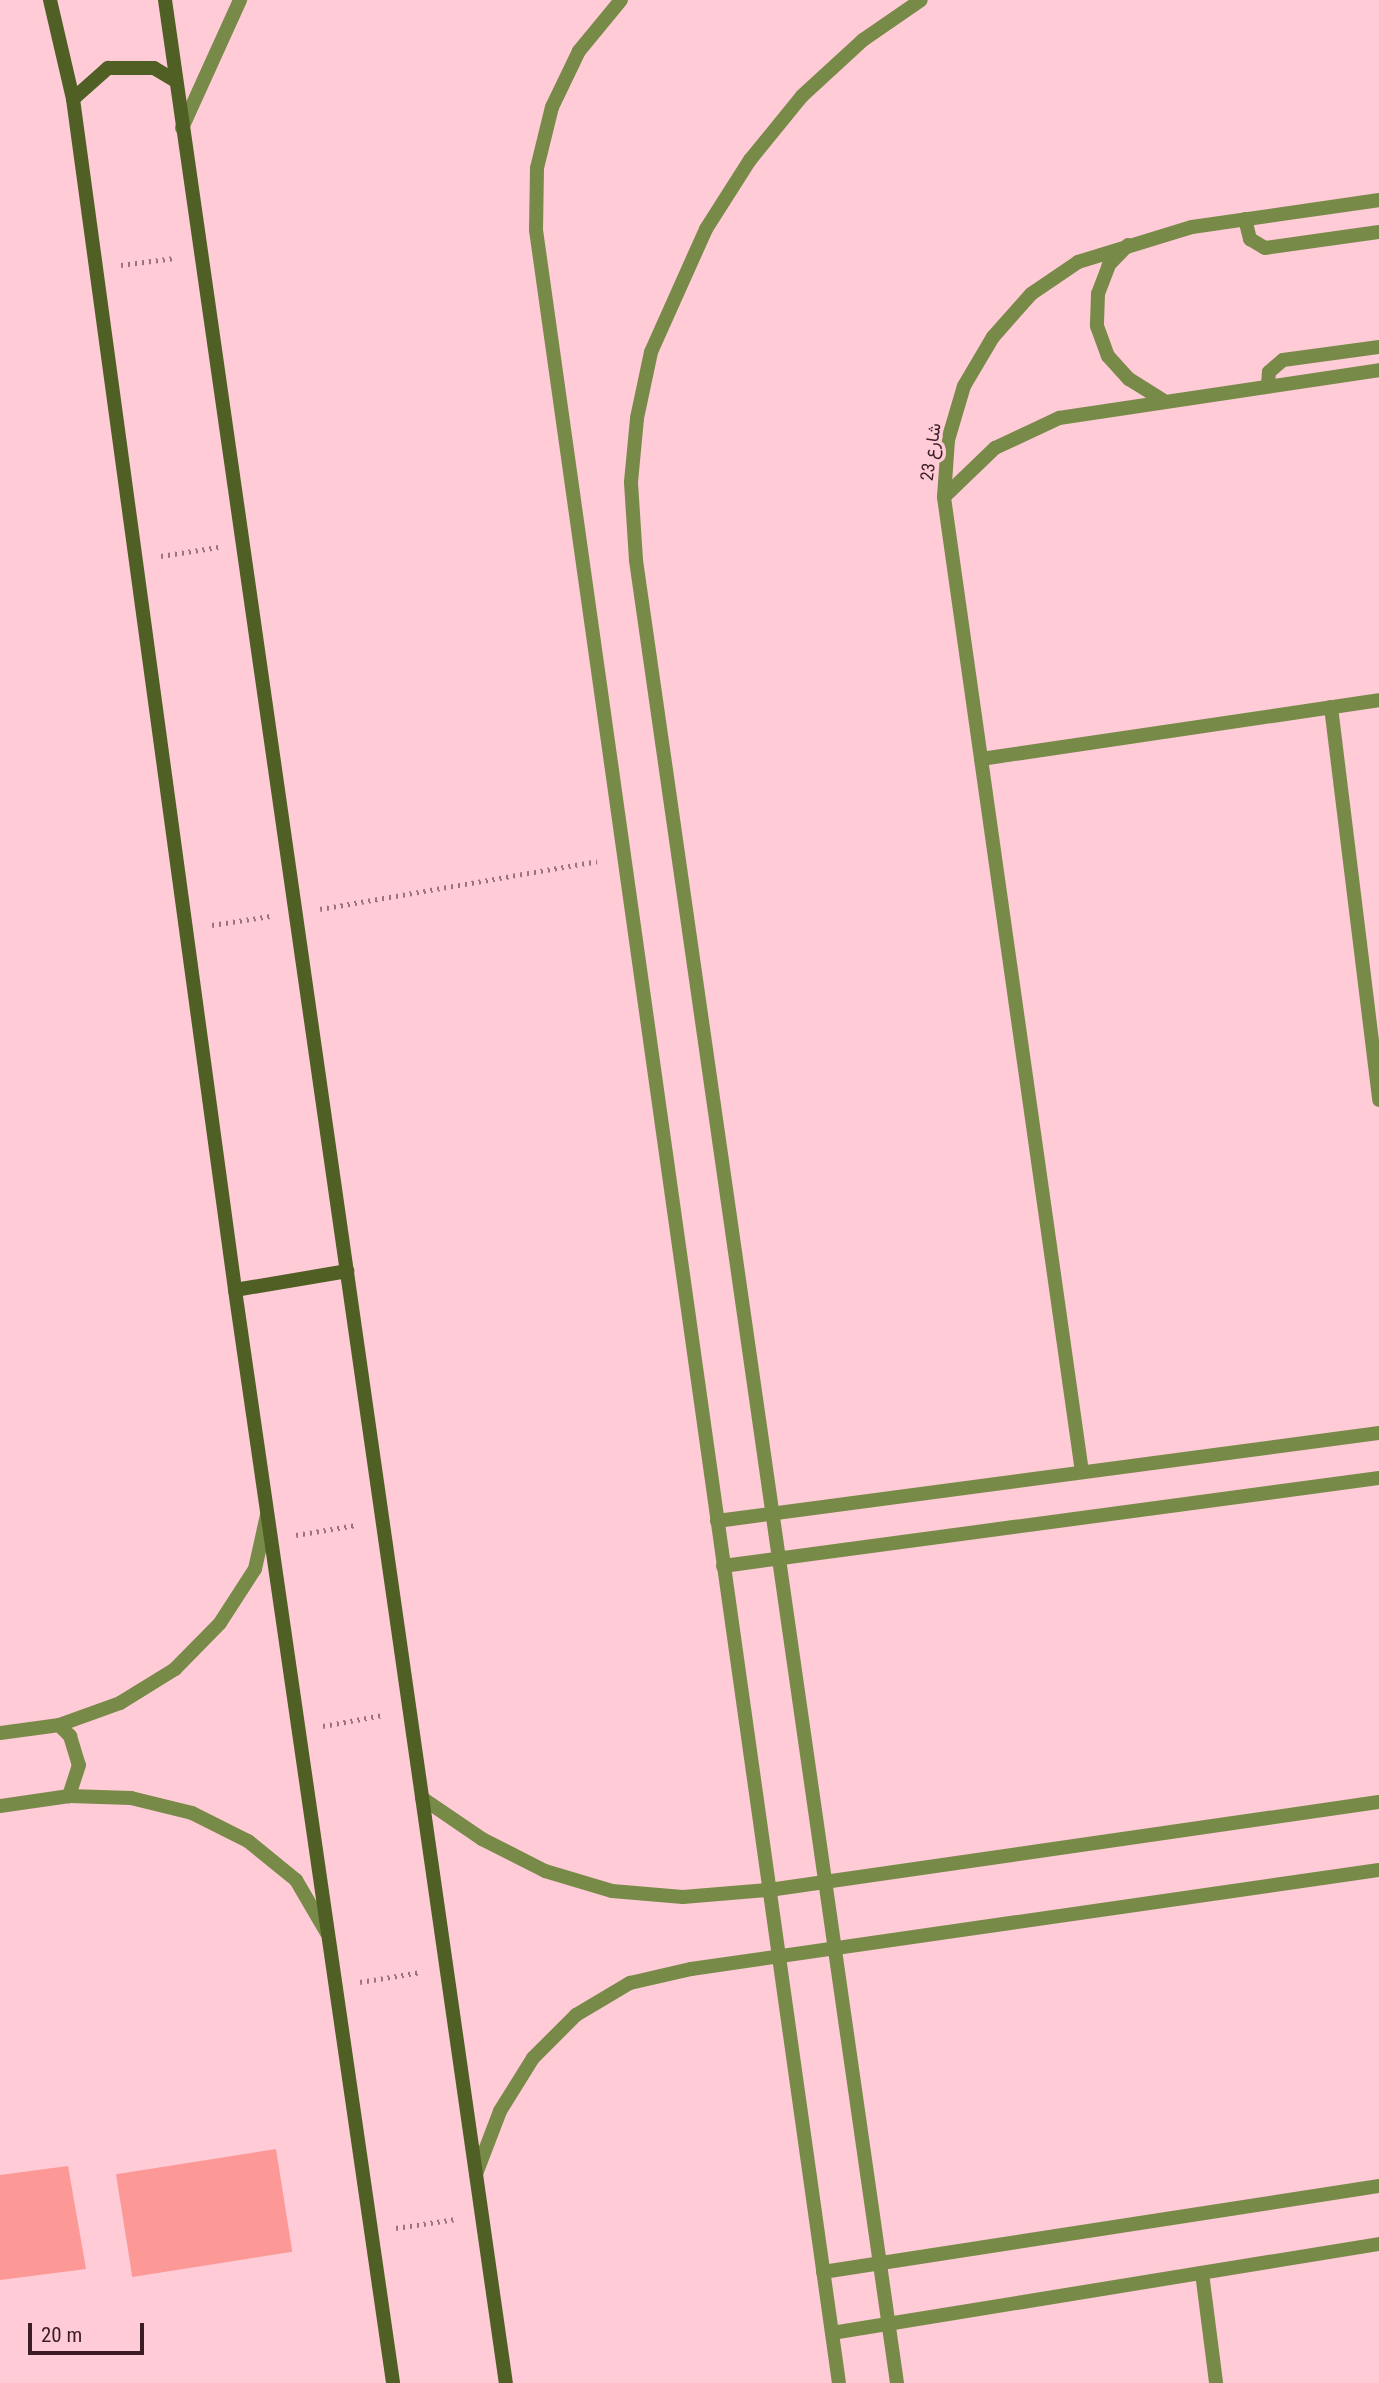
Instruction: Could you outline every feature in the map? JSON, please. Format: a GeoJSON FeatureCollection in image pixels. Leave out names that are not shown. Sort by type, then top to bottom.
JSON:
{"type":"FeatureCollection","features":[{"type":"Feature","properties":{"kind":"street"},"geometry":{"type":"LineString","coordinates":[[50,0],[73,99],[235,1290],[393,2383]]}},
{"type":"Feature","properties":{"kind":"street"},"geometry":{"type":"LineString","coordinates":[[164,0],[506,2383]]}},
{"type":"Feature","properties":{"kind":"street"},"geometry":{"type":"LineString","coordinates":[[182,128],[240,0]]}},
{"type":"Feature","properties":{"kind":"street"},"geometry":{"type":"LineString","coordinates":[[621,0],[579,51],[552,107],[537,168],[536,230],[622,857],[839,2383]]}},
{"type":"Feature","properties":{"kind":"street"},"geometry":{"type":"LineString","coordinates":[[897,2383],[636,560],[631,482],[636,418],[651,352],[676,289],[750,160],[802,96],[863,40],[921,0]]}},
{"type":"Feature","properties":{"kind":"street"},"geometry":{"type":"LineString","coordinates":[[73,99],[108,68],[154,68],[174,80]]}},
{"type":"Feature","properties":{"kind":"street","name":"شارع 23"},"geometry":{"type":"LineString","coordinates":[[944,497],[954,418],[964,386],[993,337],[1031,294],[1078,262],[1131,242],[1245,219],[1379,200]]}},
{"type":"Feature","properties":{"kind":"street"},"geometry":{"type":"LineString","coordinates":[[1245,219],[1250,239],[1265,248],[1379,232]]}},
{"type":"Feature","properties":{"kind":"street"},"geometry":{"type":"LineString","coordinates":[[1131,242],[1109,265],[1098,294],[1097,326],[1108,356],[1129,379],[1162,400]]}},
{"type":"Feature","properties":{"kind":"street"},"geometry":{"type":"LineString","coordinates":[[1268,385],[1269,372],[1283,360],[1379,347]]}},
{"type":"Feature","properties":{"kind":"street","name":"شارع 23"},"geometry":{"type":"LineString","coordinates":[[944,497],[986,456],[1026,431],[1059,418],[1162,400],[1379,370]]}},
{"type":"Feature","properties":{"kind":"street"},"geometry":{"type":"LineString","coordinates":[[944,497],[1082,1472]]}},
{"type":"Feature","properties":{"kind":"street"},"geometry":{"type":"LineString","coordinates":[[981,759],[1379,700]]}},
{"type":"Feature","properties":{"kind":"street"},"geometry":{"type":"LineString","coordinates":[[1331,707],[1379,1100]]}},
{"type":"Feature","properties":{"kind":"street"},"geometry":{"type":"LineString","coordinates":[[235,1290],[347,1271]]}},
{"type":"Feature","properties":{"kind":"street"},"geometry":{"type":"LineString","coordinates":[[717,1521],[1379,1433]]}},
{"type":"Feature","properties":{"kind":"street"},"geometry":{"type":"LineString","coordinates":[[723,1566],[1379,1478]]}},
{"type":"Feature","properties":{"kind":"street"},"geometry":{"type":"LineString","coordinates":[[0,1733],[59,1725],[120,1703],[175,1669],[220,1623],[255,1569],[267,1513]]}},
{"type":"Feature","properties":{"kind":"street"},"geometry":{"type":"LineString","coordinates":[[59,1725],[70,1736],[79,1765],[69,1796]]}},
{"type":"Feature","properties":{"kind":"street"},"geometry":{"type":"LineString","coordinates":[[0,1806],[69,1796],[131,1798],[180,1810],[248,1841],[296,1880],[328,1934]]}},
{"type":"Feature","properties":{"kind":"street"},"geometry":{"type":"LineString","coordinates":[[422,1798],[482,1839],[545,1871],[612,1891],[683,1898],[769,1890],[1379,1802]]}},
{"type":"Feature","properties":{"kind":"street"},"geometry":{"type":"LineString","coordinates":[[476,2174],[500,2111],[533,2058],[576,2015],[630,1983],[780,1958],[1379,1870]]}},
{"type":"Feature","properties":{"kind":"street"},"geometry":{"type":"LineString","coordinates":[[824,2272],[1379,2186]]}},
{"type":"Feature","properties":{"kind":"street"},"geometry":{"type":"LineString","coordinates":[[832,2333],[1379,2244]]}},
{"type":"Feature","properties":{"kind":"street"},"geometry":{"type":"LineString","coordinates":[[1202,2273],[1216,2383]]}},
{"type":"Feature","properties":{"kind":"path"},"geometry":{"type":"LineString","coordinates":[[96,269],[200,254]]}},
{"type":"Feature","properties":{"kind":"path"},"geometry":{"type":"LineString","coordinates":[[136,560],[242,544]]}},
{"type":"Feature","properties":{"kind":"path"},"geometry":{"type":"LineString","coordinates":[[186,929],[622,857]]}},
{"type":"Feature","properties":{"kind":"path"},"geometry":{"type":"LineString","coordinates":[[271,1539],[383,1520]]}},
{"type":"Feature","properties":{"kind":"path"},"geometry":{"type":"LineString","coordinates":[[298,1731],[410,1710]]}},
{"type":"Feature","properties":{"kind":"path"},"geometry":{"type":"LineString","coordinates":[[335,1986],[447,1968]]}},
{"type":"Feature","properties":{"kind":"path"},"geometry":{"type":"LineString","coordinates":[[371,2232],[482,2214]]}},
{"type":"Feature","properties":{"kind":"building"},"geometry":{"type":"Polygon","coordinates":[[[276,2149],[292,2252],[132,2277],[116,2174],[276,2149]]]}},
{"type":"Feature","properties":{"kind":"building"},"geometry":{"type":"Polygon","coordinates":[[[68,2166],[86,2269],[0,2280],[0,2175],[68,2166]]]}}]}
